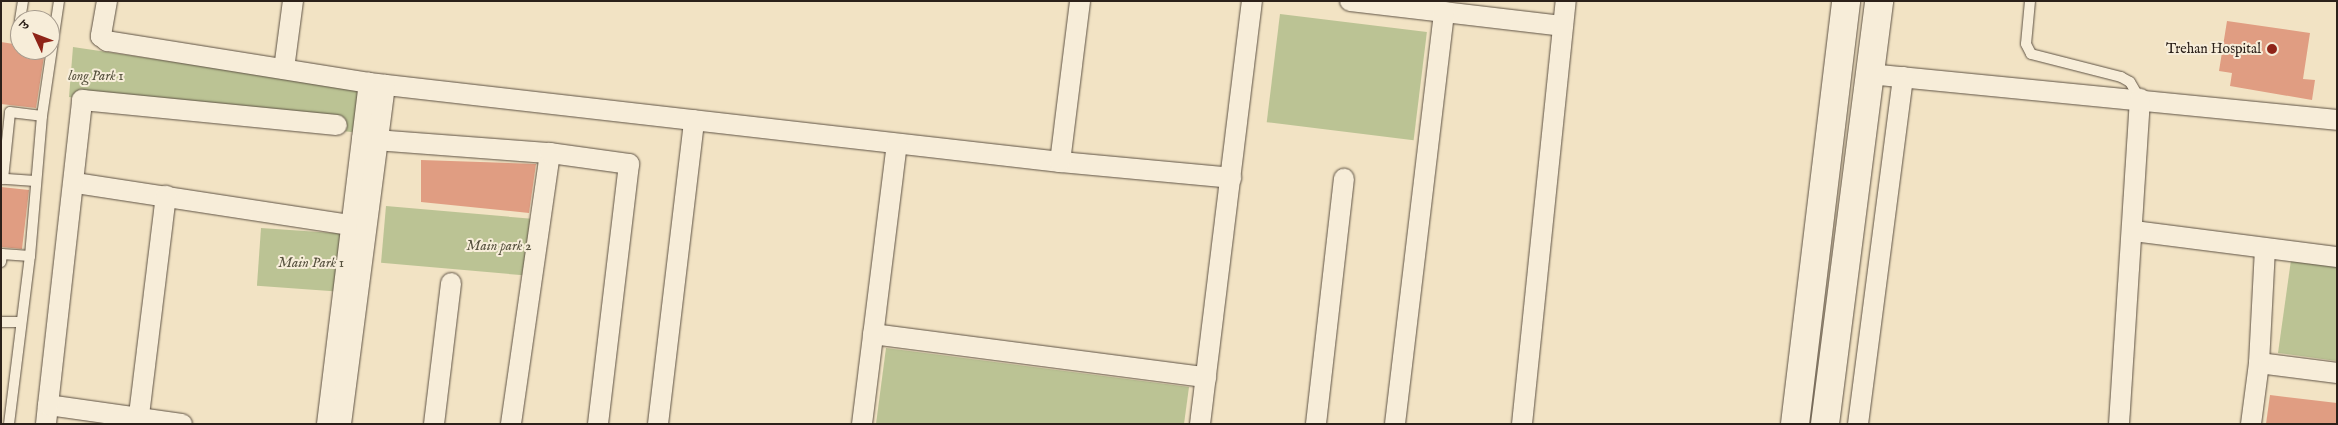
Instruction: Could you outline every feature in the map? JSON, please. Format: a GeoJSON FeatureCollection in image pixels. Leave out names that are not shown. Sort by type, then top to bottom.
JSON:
{"type":"FeatureCollection","features":[{"type":"Feature","properties":{"kind":"main road"},"geometry":{"type":"LineString","coordinates":[[1795,424],[1846,1]]}},
{"type":"Feature","properties":{"kind":"main road"},"geometry":{"type":"LineString","coordinates":[[1825,424],[1879,1]]}},
{"type":"Feature","properties":{"kind":"street"},"geometry":{"type":"LineString","coordinates":[[107,1],[103,40],[377,84],[1060,162],[1231,178]]}},
{"type":"Feature","properties":{"kind":"street"},"geometry":{"type":"LineString","coordinates":[[284,69],[293,1]]}},
{"type":"Feature","properties":{"kind":"street"},"geometry":{"type":"LineString","coordinates":[[1060,162],[1080,1]]}},
{"type":"Feature","properties":{"kind":"street"},"geometry":{"type":"LineString","coordinates":[[1200,424],[1252,1]]}},
{"type":"Feature","properties":{"kind":"street"},"geometry":{"type":"LineString","coordinates":[[1350,1],[1563,26]]}},
{"type":"Feature","properties":{"kind":"street"},"geometry":{"type":"LineString","coordinates":[[1522,424],[1566,1]]}},
{"type":"Feature","properties":{"kind":"street"},"geometry":{"type":"LineString","coordinates":[[1395,424],[1444,12]]}},
{"type":"Feature","properties":{"kind":"street"},"geometry":{"type":"LineString","coordinates":[[1869,74],[2140,99],[2337,120]]}},
{"type":"Feature","properties":{"kind":"street"},"geometry":{"type":"LineString","coordinates":[[1858,424],[1903,77]]}},
{"type":"Feature","properties":{"kind":"street"},"geometry":{"type":"LineString","coordinates":[[327,424],[359,226],[377,84]]}},
{"type":"Feature","properties":{"kind":"street"},"geometry":{"type":"LineString","coordinates":[[2119,424],[2134,231],[2140,99]]}},
{"type":"Feature","properties":{"kind":"street"},"geometry":{"type":"LineString","coordinates":[[182,424],[139,415],[47,414],[75,182],[82,100],[337,125]]}},
{"type":"Feature","properties":{"kind":"street"},"geometry":{"type":"LineString","coordinates":[[658,424],[694,120]]}},
{"type":"Feature","properties":{"kind":"street"},"geometry":{"type":"LineString","coordinates":[[370,140],[550,153],[629,164],[598,424]]}},
{"type":"Feature","properties":{"kind":"street"},"geometry":{"type":"LineString","coordinates":[[862,424],[898,144]]}},
{"type":"Feature","properties":{"kind":"street"},"geometry":{"type":"LineString","coordinates":[[511,424],[550,153]]}},
{"type":"Feature","properties":{"kind":"street"},"geometry":{"type":"LineString","coordinates":[[1316,424],[1344,179]]}},
{"type":"Feature","properties":{"kind":"street"},"geometry":{"type":"LineString","coordinates":[[75,182],[359,226]]}},
{"type":"Feature","properties":{"kind":"street"},"geometry":{"type":"LineString","coordinates":[[139,415],[166,196]]}},
{"type":"Feature","properties":{"kind":"street"},"geometry":{"type":"LineString","coordinates":[[341,424],[359,226]]}},
{"type":"Feature","properties":{"kind":"street"},"geometry":{"type":"LineString","coordinates":[[2134,231],[2265,250],[2337,257]]}},
{"type":"Feature","properties":{"kind":"street"},"geometry":{"type":"LineString","coordinates":[[2251,424],[2259,363],[2265,250]]}},
{"type":"Feature","properties":{"kind":"street"},"geometry":{"type":"LineString","coordinates":[[434,424],[452,283]]}},
{"type":"Feature","properties":{"kind":"street"},"geometry":{"type":"LineString","coordinates":[[873,334],[1206,377]]}},
{"type":"Feature","properties":{"kind":"street"},"geometry":{"type":"LineString","coordinates":[[2259,363],[2337,373]]}},
{"type":"Feature","properties":{"kind":"lane"},"geometry":{"type":"LineString","coordinates":[[2030,1],[2026,44],[2031,54],[2121,77],[2130,82],[2140,99]]}},
{"type":"Feature","properties":{"kind":"lane"},"geometry":{"type":"LineString","coordinates":[[9,424],[30,256],[35,181],[49,60]]}},
{"type":"Feature","properties":{"kind":"lane"},"geometry":{"type":"LineString","coordinates":[[35,181],[2,179],[10,112],[42,116]]}},
{"type":"Feature","properties":{"kind":"lane"},"geometry":{"type":"LineString","coordinates":[[1,262],[2,254],[30,256]]}},
{"type":"Feature","properties":{"kind":"lane"},"geometry":{"type":"LineString","coordinates":[[1,322],[21,322]]}},
{"type":"Feature","properties":{"kind":"green space"},"geometry":{"type":"Polygon","coordinates":[[[1280,14],[1427,32],[1414,140],[1267,122],[1280,14]]]}},
{"type":"Feature","properties":{"kind":"green space","name":"long Park 1"},"geometry":{"type":"Polygon","coordinates":[[[73,47],[364,90],[359,133],[69,97],[73,47]]]}},
{"type":"Feature","properties":{"kind":"green space","name":"Main park 2"},"geometry":{"type":"Polygon","coordinates":[[[386,206],[534,219],[529,276],[381,263],[386,206]]]}},
{"type":"Feature","properties":{"kind":"green space","name":"Main Park 1"},"geometry":{"type":"Polygon","coordinates":[[[261,228],[348,234],[344,292],[257,286],[261,228]]]}},
{"type":"Feature","properties":{"kind":"green space"},"geometry":{"type":"Polygon","coordinates":[[[2291,260],[2337,267],[2337,361],[2278,353],[2291,260]]]}},
{"type":"Feature","properties":{"kind":"green space"},"geometry":{"type":"Polygon","coordinates":[[[886,348],[1189,387],[1184,424],[876,424],[886,348]]]}},
{"type":"Feature","properties":{"kind":"building"},"geometry":{"type":"Polygon","coordinates":[[[2227,21],[2310,33],[2303,79],[2315,80],[2312,100],[2230,86],[2232,73],[2219,71],[2227,21]]]}},
{"type":"Feature","properties":{"kind":"building"},"geometry":{"type":"Polygon","coordinates":[[[1,42],[10,43],[10,60],[43,60],[36,108],[1,104],[1,42]]]}},
{"type":"Feature","properties":{"kind":"building"},"geometry":{"type":"Polygon","coordinates":[[[421,160],[536,164],[529,213],[421,202],[421,160]]]}},
{"type":"Feature","properties":{"kind":"building"},"geometry":{"type":"Polygon","coordinates":[[[1,187],[29,190],[22,249],[1,247],[1,187]]]}},
{"type":"Feature","properties":{"kind":"building"},"geometry":{"type":"Polygon","coordinates":[[[2270,395],[2337,403],[2337,424],[2266,424],[2270,395]]]}},
{"type":"Feature","properties":{"kind":"place","name":"Trehan Hospital"},"geometry":{"type":"Point","coordinates":[2272,49]}}]}
